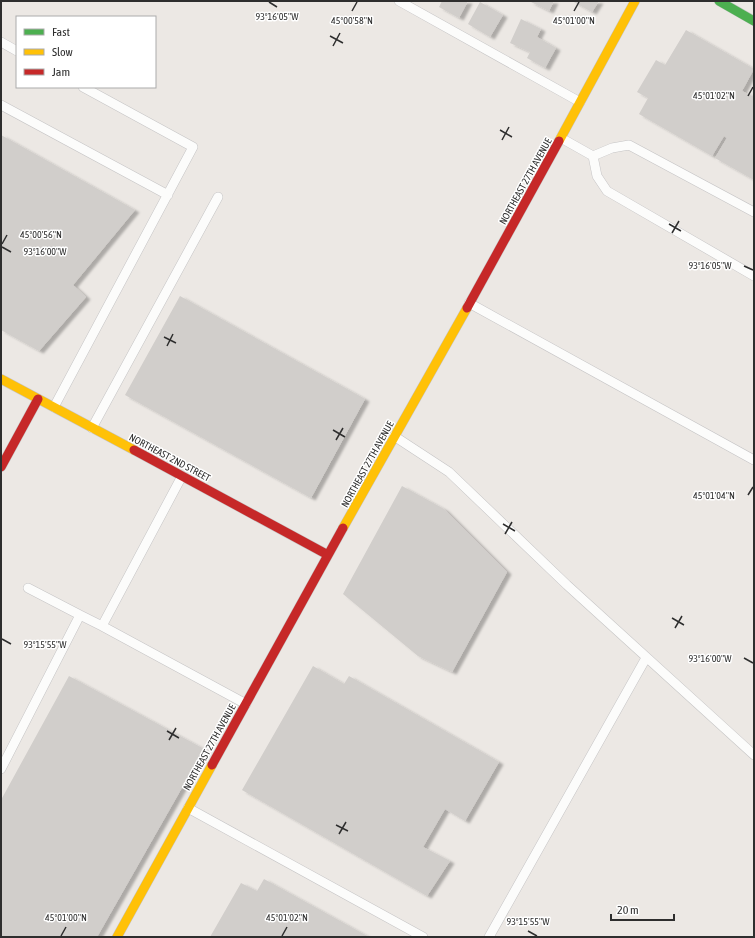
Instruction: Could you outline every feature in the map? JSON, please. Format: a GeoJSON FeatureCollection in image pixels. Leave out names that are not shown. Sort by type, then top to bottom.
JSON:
{"type":"FeatureCollection","features":[{"type":"Feature","properties":{"kind":"street","name":"NORTHEAST 27TH AVENUE"},"geometry":{"type":"LineString","coordinates":[[118,937],[394,436],[470,303],[635,1]]}},
{"type":"Feature","properties":{"kind":"street"},"geometry":{"type":"LineString","coordinates":[[719,1],[754,21]]}},
{"type":"Feature","properties":{"kind":"street","name":"NORTHEAST 2ND STREET"},"geometry":{"type":"LineString","coordinates":[[1,379],[328,555]]}},
{"type":"Feature","properties":{"kind":"street"},"geometry":{"type":"LineString","coordinates":[[1,467],[38,399]]}},
{"type":"Feature","properties":{"kind":"lane"},"geometry":{"type":"LineString","coordinates":[[399,1],[580,102]]}},
{"type":"Feature","properties":{"kind":"lane"},"geometry":{"type":"LineString","coordinates":[[1,42],[16,50]]}},
{"type":"Feature","properties":{"kind":"lane"},"geometry":{"type":"LineString","coordinates":[[54,407],[193,147],[85,88]]}},
{"type":"Feature","properties":{"kind":"lane"},"geometry":{"type":"LineString","coordinates":[[1,105],[168,195]]}},
{"type":"Feature","properties":{"kind":"lane"},"geometry":{"type":"LineString","coordinates":[[561,138],[593,156],[597,176],[607,191],[754,276]]}},
{"type":"Feature","properties":{"kind":"lane"},"geometry":{"type":"LineString","coordinates":[[593,156],[612,148],[629,145],[754,212]]}},
{"type":"Feature","properties":{"kind":"lane"},"geometry":{"type":"LineString","coordinates":[[92,428],[218,197]]}},
{"type":"Feature","properties":{"kind":"lane"},"geometry":{"type":"LineString","coordinates":[[470,303],[754,460]]}},
{"type":"Feature","properties":{"kind":"lane"},"geometry":{"type":"LineString","coordinates":[[394,436],[449,472],[567,585],[754,756]]}},
{"type":"Feature","properties":{"kind":"lane"},"geometry":{"type":"LineString","coordinates":[[102,626],[182,476]]}},
{"type":"Feature","properties":{"kind":"lane"},"geometry":{"type":"LineString","coordinates":[[28,588],[102,626],[246,704]]}},
{"type":"Feature","properties":{"kind":"lane"},"geometry":{"type":"LineString","coordinates":[[1,769],[80,616]]}},
{"type":"Feature","properties":{"kind":"lane"},"geometry":{"type":"LineString","coordinates":[[489,937],[646,658]]}},
{"type":"Feature","properties":{"kind":"lane"},"geometry":{"type":"LineString","coordinates":[[188,808],[423,937]]}},
{"type":"Feature","properties":{"kind":"building"},"geometry":{"type":"Polygon","coordinates":[[[442,1],[468,1],[459,18],[439,7],[442,1]]]}},
{"type":"Feature","properties":{"kind":"building"},"geometry":{"type":"Polygon","coordinates":[[[529,1],[554,1],[549,11],[529,1]]]}},
{"type":"Feature","properties":{"kind":"building"},"geometry":{"type":"Polygon","coordinates":[[[572,1],[599,1],[592,12],[572,1]]]}},
{"type":"Feature","properties":{"kind":"building"},"geometry":{"type":"Polygon","coordinates":[[[480,2],[503,15],[490,37],[468,24],[480,2]]]}},
{"type":"Feature","properties":{"kind":"building"},"geometry":{"type":"Polygon","coordinates":[[[521,19],[541,29],[537,37],[556,48],[545,68],[527,58],[530,52],[510,43],[521,19]]]}},
{"type":"Feature","properties":{"kind":"building"},"geometry":{"type":"Polygon","coordinates":[[[686,30],[754,69],[742,91],[754,97],[754,180],[715,158],[727,138],[724,136],[712,156],[639,114],[648,98],[637,92],[656,60],[665,65],[686,30]]]}},
{"type":"Feature","properties":{"kind":"building"},"geometry":{"type":"Polygon","coordinates":[[[1,135],[135,210],[73,285],[86,297],[39,351],[1,330],[1,135]]]}},
{"type":"Feature","properties":{"kind":"building"},"geometry":{"type":"Polygon","coordinates":[[[180,296],[365,399],[311,498],[125,395],[180,296]]]}},
{"type":"Feature","properties":{"kind":"building"},"geometry":{"type":"Polygon","coordinates":[[[402,486],[444,509],[507,572],[452,672],[418,656],[343,594],[402,486]]]}},
{"type":"Feature","properties":{"kind":"building"},"geometry":{"type":"Polygon","coordinates":[[[313,666],[344,684],[349,676],[499,762],[465,821],[445,809],[423,847],[450,861],[427,896],[242,790],[313,666]]]}},
{"type":"Feature","properties":{"kind":"building"},"geometry":{"type":"Polygon","coordinates":[[[69,676],[204,749],[97,937],[1,937],[1,800],[69,676]]]}},
{"type":"Feature","properties":{"kind":"building"},"geometry":{"type":"Polygon","coordinates":[[[264,879],[369,937],[210,937],[241,883],[257,891],[264,879]]]}},
{"type":"Feature","properties":{"kind":"traffic: fast"},"geometry":{"type":"LineString","coordinates":[[719,1],[754,21]]}},
{"type":"Feature","properties":{"kind":"traffic: slow"},"geometry":{"type":"LineString","coordinates":[[559,141],[635,1]]}},
{"type":"Feature","properties":{"kind":"traffic: slow"},"geometry":{"type":"LineString","coordinates":[[343,528],[467,308]]}},
{"type":"Feature","properties":{"kind":"traffic: slow"},"geometry":{"type":"LineString","coordinates":[[1,379],[134,450]]}},
{"type":"Feature","properties":{"kind":"traffic: slow"},"geometry":{"type":"LineString","coordinates":[[117,937],[212,765]]}},
{"type":"Feature","properties":{"kind":"traffic: jam"},"geometry":{"type":"LineString","coordinates":[[467,308],[559,141]]}},
{"type":"Feature","properties":{"kind":"traffic: jam"},"geometry":{"type":"LineString","coordinates":[[1,467],[38,399]]}},
{"type":"Feature","properties":{"kind":"traffic: jam"},"geometry":{"type":"LineString","coordinates":[[134,450],[328,555]]}},
{"type":"Feature","properties":{"kind":"traffic: jam"},"geometry":{"type":"LineString","coordinates":[[212,765],[343,528]]}}]}
